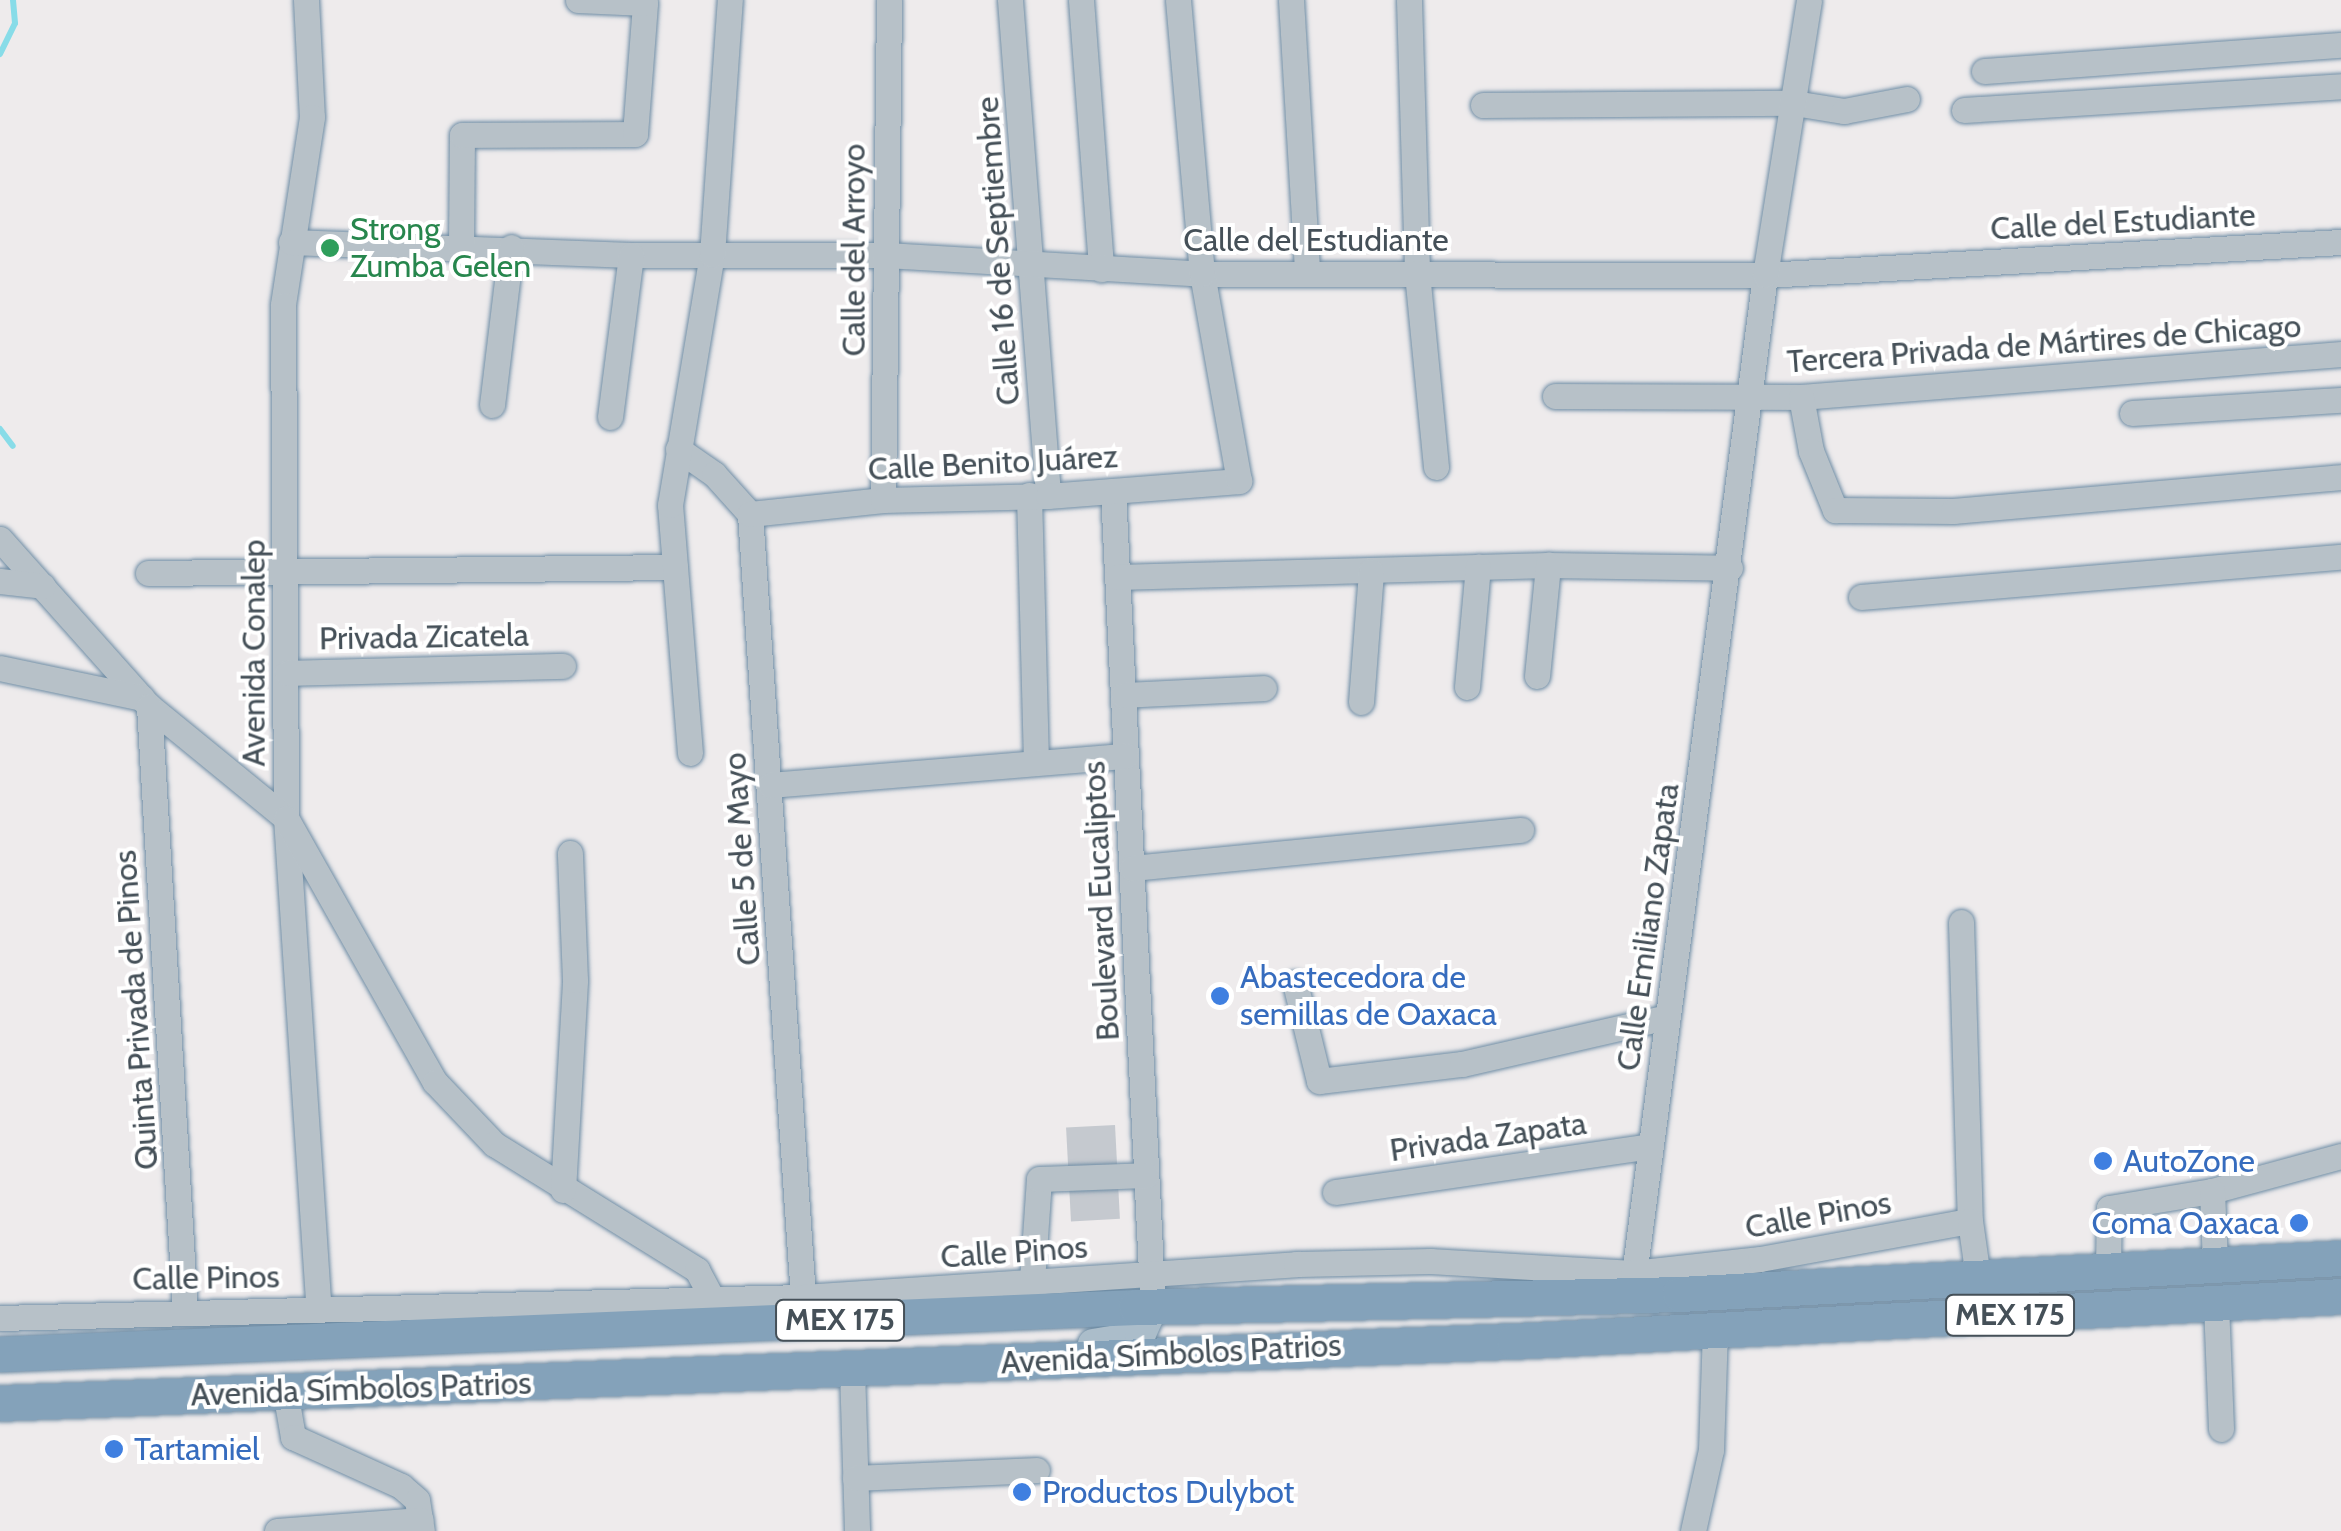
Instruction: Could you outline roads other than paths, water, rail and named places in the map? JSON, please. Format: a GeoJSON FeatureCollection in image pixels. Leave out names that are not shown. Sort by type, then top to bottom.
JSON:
{"type":"FeatureCollection","features":[{"type":"Feature","properties":{"kind":"highway","name":"Avenida Símbolos Patrios"},"geometry":{"type":"LineString","coordinates":[[0,1354],[439,1321],[1152,1291],[1978,1277],[2341,1258]]}},
{"type":"Feature","properties":{"kind":"highway","name":"Avenida Símbolos Patrios"},"geometry":{"type":"LineString","coordinates":[[0,1402],[852,1370],[1714,1331],[2341,1296]]}},
{"type":"Feature","properties":{"kind":"main road"},"geometry":{"type":"LineString","coordinates":[[2215,1264],[2216,1304]]}},
{"type":"Feature","properties":{"kind":"main road"},"geometry":{"type":"LineString","coordinates":[[1010,1362],[1026,1348],[1140,1336],[1152,1291]]}},
{"type":"Feature","properties":{"kind":"street","name":"Avenida Conalep"},"geometry":{"type":"LineString","coordinates":[[306,0],[312,117],[283,304],[286,818],[319,1308]]}},
{"type":"Feature","properties":{"kind":"street"},"geometry":{"type":"LineString","coordinates":[[460,248],[462,135],[635,134],[644,3],[578,0]]}},
{"type":"Feature","properties":{"kind":"street"},"geometry":{"type":"LineString","coordinates":[[690,753],[670,504],[712,255],[730,0]]}},
{"type":"Feature","properties":{"kind":"street","name":"Calle del Arroyo"},"geometry":{"type":"LineString","coordinates":[[883,500],[889,0]]}},
{"type":"Feature","properties":{"kind":"street","name":"Calle 16 de Septiembre"},"geometry":{"type":"LineString","coordinates":[[1010,0],[1034,263],[1039,496],[1036,762]]}},
{"type":"Feature","properties":{"kind":"street"},"geometry":{"type":"LineString","coordinates":[[1082,0],[1100,269]]}},
{"type":"Feature","properties":{"kind":"street"},"geometry":{"type":"LineString","coordinates":[[1178,0],[1202,274]]}},
{"type":"Feature","properties":{"kind":"street"},"geometry":{"type":"LineString","coordinates":[[1291,0],[1308,273]]}},
{"type":"Feature","properties":{"kind":"street"},"geometry":{"type":"LineString","coordinates":[[1409,0],[1416,273],[1436,467]]}},
{"type":"Feature","properties":{"kind":"street","name":"Calle Emiliano Zapata"},"geometry":{"type":"LineString","coordinates":[[1632,1284],[1730,568],[1765,275],[1809,0]]}},
{"type":"Feature","properties":{"kind":"street"},"geometry":{"type":"LineString","coordinates":[[1984,71],[2341,45]]}},
{"type":"Feature","properties":{"kind":"street"},"geometry":{"type":"LineString","coordinates":[[1964,110],[2341,86]]}},
{"type":"Feature","properties":{"kind":"street"},"geometry":{"type":"LineString","coordinates":[[1483,105],[1794,104],[1844,111],[1907,99]]}},
{"type":"Feature","properties":{"kind":"street","name":"Calle del Estudiante"},"geometry":{"type":"LineString","coordinates":[[291,242],[632,255],[886,255],[1202,274],[1765,275],[2341,242]]}},
{"type":"Feature","properties":{"kind":"street"},"geometry":{"type":"LineString","coordinates":[[492,405],[511,248]]}},
{"type":"Feature","properties":{"kind":"street"},"geometry":{"type":"LineString","coordinates":[[610,418],[632,255]]}},
{"type":"Feature","properties":{"kind":"street","name":"Calle Benito Juárez"},"geometry":{"type":"LineString","coordinates":[[750,514],[883,500],[1039,496],[1240,481],[1202,274]]}},
{"type":"Feature","properties":{"kind":"street","name":"Tercera Privada de Mártires de Chicago"},"geometry":{"type":"LineString","coordinates":[[1555,396],[1801,396],[2341,354]]}},
{"type":"Feature","properties":{"kind":"street"},"geometry":{"type":"LineString","coordinates":[[1801,396],[1811,451],[1835,510],[1954,511],[2341,477]]}},
{"type":"Feature","properties":{"kind":"street"},"geometry":{"type":"LineString","coordinates":[[2132,412],[2341,400]]}},
{"type":"Feature","properties":{"kind":"street"},"geometry":{"type":"LineString","coordinates":[[678,449],[714,474],[750,514]]}},
{"type":"Feature","properties":{"kind":"street","name":"Boulevard Eucaliptos"},"geometry":{"type":"LineString","coordinates":[[1113,491],[1152,1291]]}},
{"type":"Feature","properties":{"kind":"street","name":"Calle 5 de Mayo"},"geometry":{"type":"LineString","coordinates":[[750,514],[803,1297]]}},
{"type":"Feature","properties":{"kind":"street"},"geometry":{"type":"LineString","coordinates":[[0,539],[145,702],[286,818],[435,1082],[494,1144],[697,1270],[713,1300]]}},
{"type":"Feature","properties":{"kind":"street"},"geometry":{"type":"LineString","coordinates":[[1861,597],[2341,557]]}},
{"type":"Feature","properties":{"kind":"street"},"geometry":{"type":"LineString","coordinates":[[1537,676],[1548,565]]}},
{"type":"Feature","properties":{"kind":"street"},"geometry":{"type":"LineString","coordinates":[[1117,577],[1478,566],[1730,568]]}},
{"type":"Feature","properties":{"kind":"street"},"geometry":{"type":"LineString","coordinates":[[1466,688],[1478,566]]}},
{"type":"Feature","properties":{"kind":"street"},"geometry":{"type":"LineString","coordinates":[[148,573],[675,567]]}},
{"type":"Feature","properties":{"kind":"street"},"geometry":{"type":"LineString","coordinates":[[1361,702],[1370,571]]}},
{"type":"Feature","properties":{"kind":"street"},"geometry":{"type":"LineString","coordinates":[[0,581],[43,586]]}},
{"type":"Feature","properties":{"kind":"street","name":"Privada Zicatela"},"geometry":{"type":"LineString","coordinates":[[287,672],[563,666]]}},
{"type":"Feature","properties":{"kind":"street"},"geometry":{"type":"LineString","coordinates":[[0,668],[145,702]]}},
{"type":"Feature","properties":{"kind":"street"},"geometry":{"type":"LineString","coordinates":[[1123,695],[1264,688]]}},
{"type":"Feature","properties":{"kind":"street","name":"Quinta Privada de Pinos"},"geometry":{"type":"LineString","coordinates":[[145,702],[185,1310]]}},
{"type":"Feature","properties":{"kind":"street"},"geometry":{"type":"LineString","coordinates":[[770,784],[1126,756]]}},
{"type":"Feature","properties":{"kind":"street"},"geometry":{"type":"LineString","coordinates":[[1132,868],[1522,830]]}},
{"type":"Feature","properties":{"kind":"street"},"geometry":{"type":"LineString","coordinates":[[563,1190],[575,980],[570,853]]}},
{"type":"Feature","properties":{"kind":"street"},"geometry":{"type":"LineString","coordinates":[[1960,922],[1970,1221],[1978,1277]]}},
{"type":"Feature","properties":{"kind":"street"},"geometry":{"type":"LineString","coordinates":[[1295,983],[1320,1081],[1462,1064],[1668,1017]]}},
{"type":"Feature","properties":{"kind":"street","name":"Privada Zapata"},"geometry":{"type":"LineString","coordinates":[[1335,1192],[1650,1146]]}},
{"type":"Feature","properties":{"kind":"street"},"geometry":{"type":"LineString","coordinates":[[2108,1269],[2109,1208],[2212,1191],[2341,1156]]}},
{"type":"Feature","properties":{"kind":"street"},"geometry":{"type":"LineString","coordinates":[[1031,1297],[1039,1179],[1146,1175]]}},
{"type":"Feature","properties":{"kind":"street"},"geometry":{"type":"LineString","coordinates":[[2212,1191],[2215,1264]]}},
{"type":"Feature","properties":{"kind":"street","name":"Calle Pinos"},"geometry":{"type":"LineString","coordinates":[[1632,1284],[1970,1221]]}},
{"type":"Feature","properties":{"kind":"street","name":"Calle Pinos"},"geometry":{"type":"LineString","coordinates":[[0,1318],[319,1308],[439,1321],[713,1300],[1031,1297]]}},
{"type":"Feature","properties":{"kind":"street"},"geometry":{"type":"LineString","coordinates":[[2216,1304],[2221,1429]]}},
{"type":"Feature","properties":{"kind":"street"},"geometry":{"type":"LineString","coordinates":[[1693,1531],[1711,1450],[1714,1331]]}},
{"type":"Feature","properties":{"kind":"street"},"geometry":{"type":"LineString","coordinates":[[852,1370],[857,1531]]}},
{"type":"Feature","properties":{"kind":"street"},"geometry":{"type":"LineString","coordinates":[[277,1531],[421,1526],[417,1500],[401,1486],[292,1437],[285,1392]]}},
{"type":"Feature","properties":{"kind":"street"},"geometry":{"type":"LineString","coordinates":[[855,1478],[1037,1470]]}},
{"type":"Feature","properties":{"kind":"waterway"},"geometry":{"type":"LineString","coordinates":[[0,54],[15,23],[13,0]]}},
{"type":"Feature","properties":{"kind":"waterway"},"geometry":{"type":"LineString","coordinates":[[0,429],[13,446]]}},
{"type":"Feature","properties":{"kind":"place","name":"Strong Zumba Gelen"},"geometry":{"type":"Point","coordinates":[330,248]}},
{"type":"Feature","properties":{"kind":"place","name":"Abastecedora de semillas de Oaxaca"},"geometry":{"type":"Point","coordinates":[1220,996]}},
{"type":"Feature","properties":{"kind":"place","name":"AutoZone"},"geometry":{"type":"Point","coordinates":[2103,1161]}},
{"type":"Feature","properties":{"kind":"place","name":"Coma Oaxaca"},"geometry":{"type":"Point","coordinates":[2299,1223]}},
{"type":"Feature","properties":{"kind":"place","name":"Tartamiel"},"geometry":{"type":"Point","coordinates":[114,1449]}},
{"type":"Feature","properties":{"kind":"place","name":"Productos Dulybot"},"geometry":{"type":"Point","coordinates":[1022,1492]}}]}
